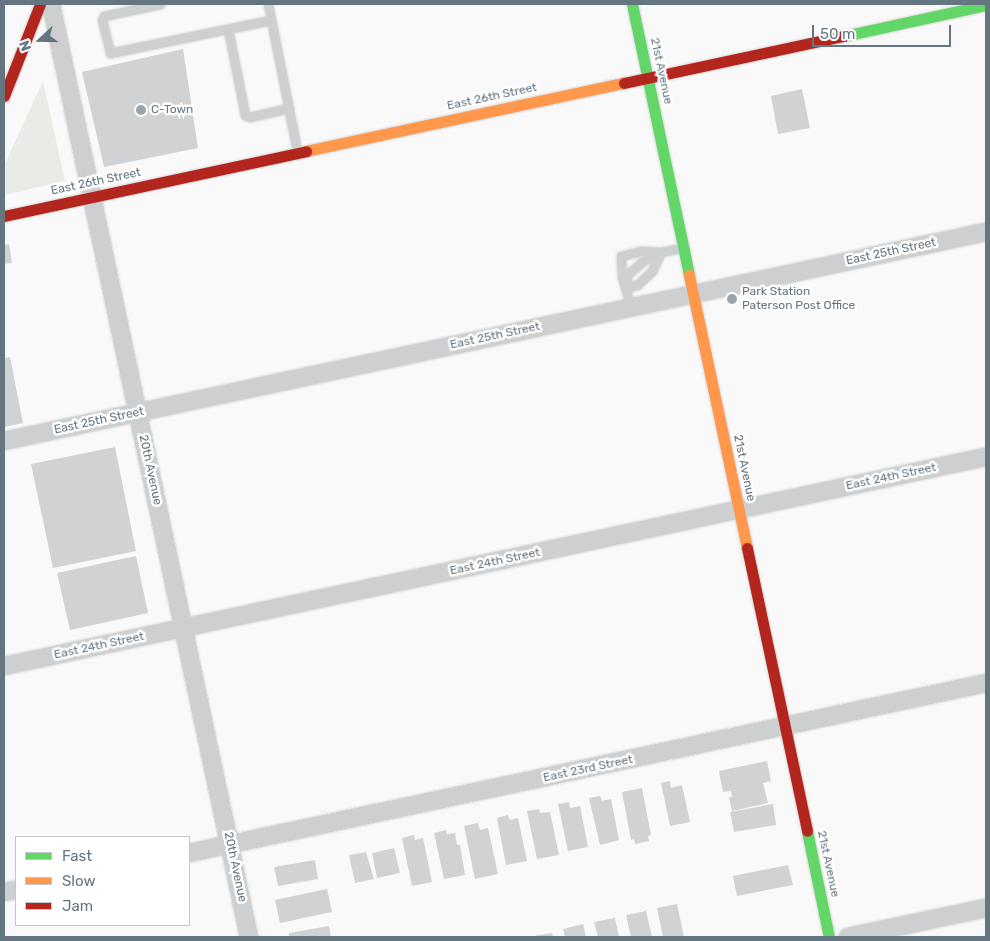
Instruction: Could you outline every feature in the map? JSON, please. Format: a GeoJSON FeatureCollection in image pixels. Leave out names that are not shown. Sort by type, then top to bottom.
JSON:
{"type":"FeatureCollection","features":[{"type":"Feature","properties":{"kind":"street"},"geometry":{"type":"LineString","coordinates":[[4,96],[22,56],[40,4]]}},
{"type":"Feature","properties":{"kind":"street","name":"20th Avenue"},"geometry":{"type":"LineString","coordinates":[[51,4],[250,937]]}},
{"type":"Feature","properties":{"kind":"street","name":"21st Avenue"},"geometry":{"type":"LineString","coordinates":[[632,4],[829,937]]}},
{"type":"Feature","properties":{"kind":"street","name":"East 26th Street"},"geometry":{"type":"LineString","coordinates":[[4,216],[986,5]]}},
{"type":"Feature","properties":{"kind":"street","name":"East 25th Street"},"geometry":{"type":"LineString","coordinates":[[4,441],[986,232]]}},
{"type":"Feature","properties":{"kind":"street","name":"East 24th Street"},"geometry":{"type":"LineString","coordinates":[[4,666],[986,457]]}},
{"type":"Feature","properties":{"kind":"street","name":"East 23rd Street"},"geometry":{"type":"LineString","coordinates":[[190,854],[986,683]]}},
{"type":"Feature","properties":{"kind":"street"},"geometry":{"type":"LineString","coordinates":[[848,937],[986,908]]}},
{"type":"Feature","properties":{"kind":"lane"},"geometry":{"type":"LineString","coordinates":[[160,4],[104,16],[102,20],[110,52],[271,20]]}},
{"type":"Feature","properties":{"kind":"lane"},"geometry":{"type":"LineString","coordinates":[[268,4],[297,153]]}},
{"type":"Feature","properties":{"kind":"lane"},"geometry":{"type":"LineString","coordinates":[[228,29],[245,115],[249,117],[289,108]]}},
{"type":"Feature","properties":{"kind":"lane"},"geometry":{"type":"LineString","coordinates":[[631,308],[622,277],[621,256],[640,251],[661,252],[684,248]]}},
{"type":"Feature","properties":{"kind":"lane"},"geometry":{"type":"LineString","coordinates":[[626,288],[628,275],[643,261],[661,252]]}},
{"type":"Feature","properties":{"kind":"lane"},"geometry":{"type":"LineString","coordinates":[[626,288],[637,285],[652,271],[661,252]]}},
{"type":"Feature","properties":{"kind":"shaded area"},"geometry":{"type":"Polygon","coordinates":[[[43,81],[65,181],[4,195],[4,166],[43,81]]]}},
{"type":"Feature","properties":{"kind":"building","name":"C-Town"},"geometry":{"type":"Polygon","coordinates":[[[183,49],[198,148],[104,167],[82,72],[183,49]]]}},
{"type":"Feature","properties":{"kind":"building"},"geometry":{"type":"Polygon","coordinates":[[[802,89],[810,128],[778,134],[771,96],[802,89]]]}},
{"type":"Feature","properties":{"kind":"building"},"geometry":{"type":"Polygon","coordinates":[[[9,244],[12,263],[4,264],[4,245],[9,244]]]}},
{"type":"Feature","properties":{"kind":"building"},"geometry":{"type":"Polygon","coordinates":[[[10,357],[23,423],[4,427],[4,358],[10,357]]]}},
{"type":"Feature","properties":{"kind":"building"},"geometry":{"type":"Polygon","coordinates":[[[115,447],[136,551],[53,568],[31,464],[115,447]]]}},
{"type":"Feature","properties":{"kind":"building"},"geometry":{"type":"Polygon","coordinates":[[[136,556],[148,613],[70,630],[57,573],[136,556]]]}},
{"type":"Feature","properties":{"kind":"building"},"geometry":{"type":"Polygon","coordinates":[[[767,761],[771,781],[763,783],[768,803],[732,811],[729,797],[732,797],[731,791],[723,792],[719,771],[767,761]]]}},
{"type":"Feature","properties":{"kind":"building"},"geometry":{"type":"Polygon","coordinates":[[[670,781],[671,788],[682,785],[690,822],[670,826],[661,783],[670,781]]]}},
{"type":"Feature","properties":{"kind":"building"},"geometry":{"type":"Polygon","coordinates":[[[642,788],[651,835],[648,836],[649,841],[635,844],[634,839],[631,840],[622,792],[642,788]]]}},
{"type":"Feature","properties":{"kind":"building"},"geometry":{"type":"Polygon","coordinates":[[[600,796],[602,801],[611,799],[619,840],[600,845],[589,798],[600,796]]]}},
{"type":"Feature","properties":{"kind":"building"},"geometry":{"type":"Polygon","coordinates":[[[569,802],[570,808],[580,806],[588,847],[568,851],[558,804],[569,802]]]}},
{"type":"Feature","properties":{"kind":"building"},"geometry":{"type":"Polygon","coordinates":[[[773,804],[776,825],[734,832],[730,812],[773,804]]]}},
{"type":"Feature","properties":{"kind":"building"},"geometry":{"type":"Polygon","coordinates":[[[539,809],[540,813],[550,812],[559,855],[537,859],[527,811],[539,809]]]}},
{"type":"Feature","properties":{"kind":"building"},"geometry":{"type":"Polygon","coordinates":[[[508,815],[510,820],[518,818],[527,861],[506,865],[497,818],[508,815]]]}},
{"type":"Feature","properties":{"kind":"building"},"geometry":{"type":"Polygon","coordinates":[[[478,823],[480,830],[488,828],[498,874],[475,879],[464,826],[478,823]]]}},
{"type":"Feature","properties":{"kind":"building"},"geometry":{"type":"Polygon","coordinates":[[[446,830],[447,834],[455,833],[457,845],[460,845],[465,875],[444,879],[434,833],[446,830]]]}},
{"type":"Feature","properties":{"kind":"building"},"geometry":{"type":"Polygon","coordinates":[[[414,835],[415,840],[423,838],[432,882],[412,886],[402,838],[414,835]]]}},
{"type":"Feature","properties":{"kind":"building"},"geometry":{"type":"Polygon","coordinates":[[[394,848],[400,873],[377,878],[372,853],[394,848]]]}},
{"type":"Feature","properties":{"kind":"building"},"geometry":{"type":"Polygon","coordinates":[[[366,852],[374,879],[355,883],[349,855],[366,852]]]}},
{"type":"Feature","properties":{"kind":"building"},"geometry":{"type":"Polygon","coordinates":[[[315,860],[318,879],[278,886],[274,867],[315,860]]]}},
{"type":"Feature","properties":{"kind":"building"},"geometry":{"type":"Polygon","coordinates":[[[788,865],[793,885],[737,896],[733,876],[788,865]]]}},
{"type":"Feature","properties":{"kind":"building"},"geometry":{"type":"Polygon","coordinates":[[[327,889],[332,912],[280,923],[275,900],[327,889]]]}},
{"type":"Feature","properties":{"kind":"building"},"geometry":{"type":"Polygon","coordinates":[[[677,904],[684,937],[663,937],[657,908],[677,904]]]}},
{"type":"Feature","properties":{"kind":"building"},"geometry":{"type":"Polygon","coordinates":[[[646,911],[652,937],[631,937],[626,915],[646,911]]]}},
{"type":"Feature","properties":{"kind":"building"},"geometry":{"type":"Polygon","coordinates":[[[615,918],[619,937],[598,937],[594,922],[615,918]]]}},
{"type":"Feature","properties":{"kind":"building"},"geometry":{"type":"Polygon","coordinates":[[[583,924],[586,937],[565,937],[563,929],[583,924]]]}},
{"type":"Feature","properties":{"kind":"building"},"geometry":{"type":"Polygon","coordinates":[[[329,926],[331,937],[289,937],[289,933],[329,926]]]}},
{"type":"Feature","properties":{"kind":"building"},"geometry":{"type":"Polygon","coordinates":[[[552,933],[553,937],[534,937],[534,936],[552,933]]]}},
{"type":"Feature","properties":{"kind":"traffic: fast"},"geometry":{"type":"LineString","coordinates":[[632,4],[689,275]]}},
{"type":"Feature","properties":{"kind":"traffic: fast"},"geometry":{"type":"LineString","coordinates":[[844,36],[986,5]]}},
{"type":"Feature","properties":{"kind":"traffic: fast"},"geometry":{"type":"LineString","coordinates":[[807,831],[829,937]]}},
{"type":"Feature","properties":{"kind":"traffic: slow"},"geometry":{"type":"LineString","coordinates":[[306,151],[624,83]]}},
{"type":"Feature","properties":{"kind":"traffic: slow"},"geometry":{"type":"LineString","coordinates":[[689,275],[747,548]]}},
{"type":"Feature","properties":{"kind":"traffic: jam"},"geometry":{"type":"LineString","coordinates":[[4,96],[40,4]]}},
{"type":"Feature","properties":{"kind":"traffic: jam"},"geometry":{"type":"LineString","coordinates":[[624,83],[844,36]]}},
{"type":"Feature","properties":{"kind":"traffic: jam"},"geometry":{"type":"LineString","coordinates":[[4,216],[306,151]]}},
{"type":"Feature","properties":{"kind":"traffic: jam"},"geometry":{"type":"LineString","coordinates":[[747,548],[807,831]]}},
{"type":"Feature","properties":{"kind":"place","name":"C-Town"},"geometry":{"type":"Point","coordinates":[141,110]}},
{"type":"Feature","properties":{"kind":"place","name":"Park Station Paterson Post Office"},"geometry":{"type":"Point","coordinates":[732,299]}}]}
